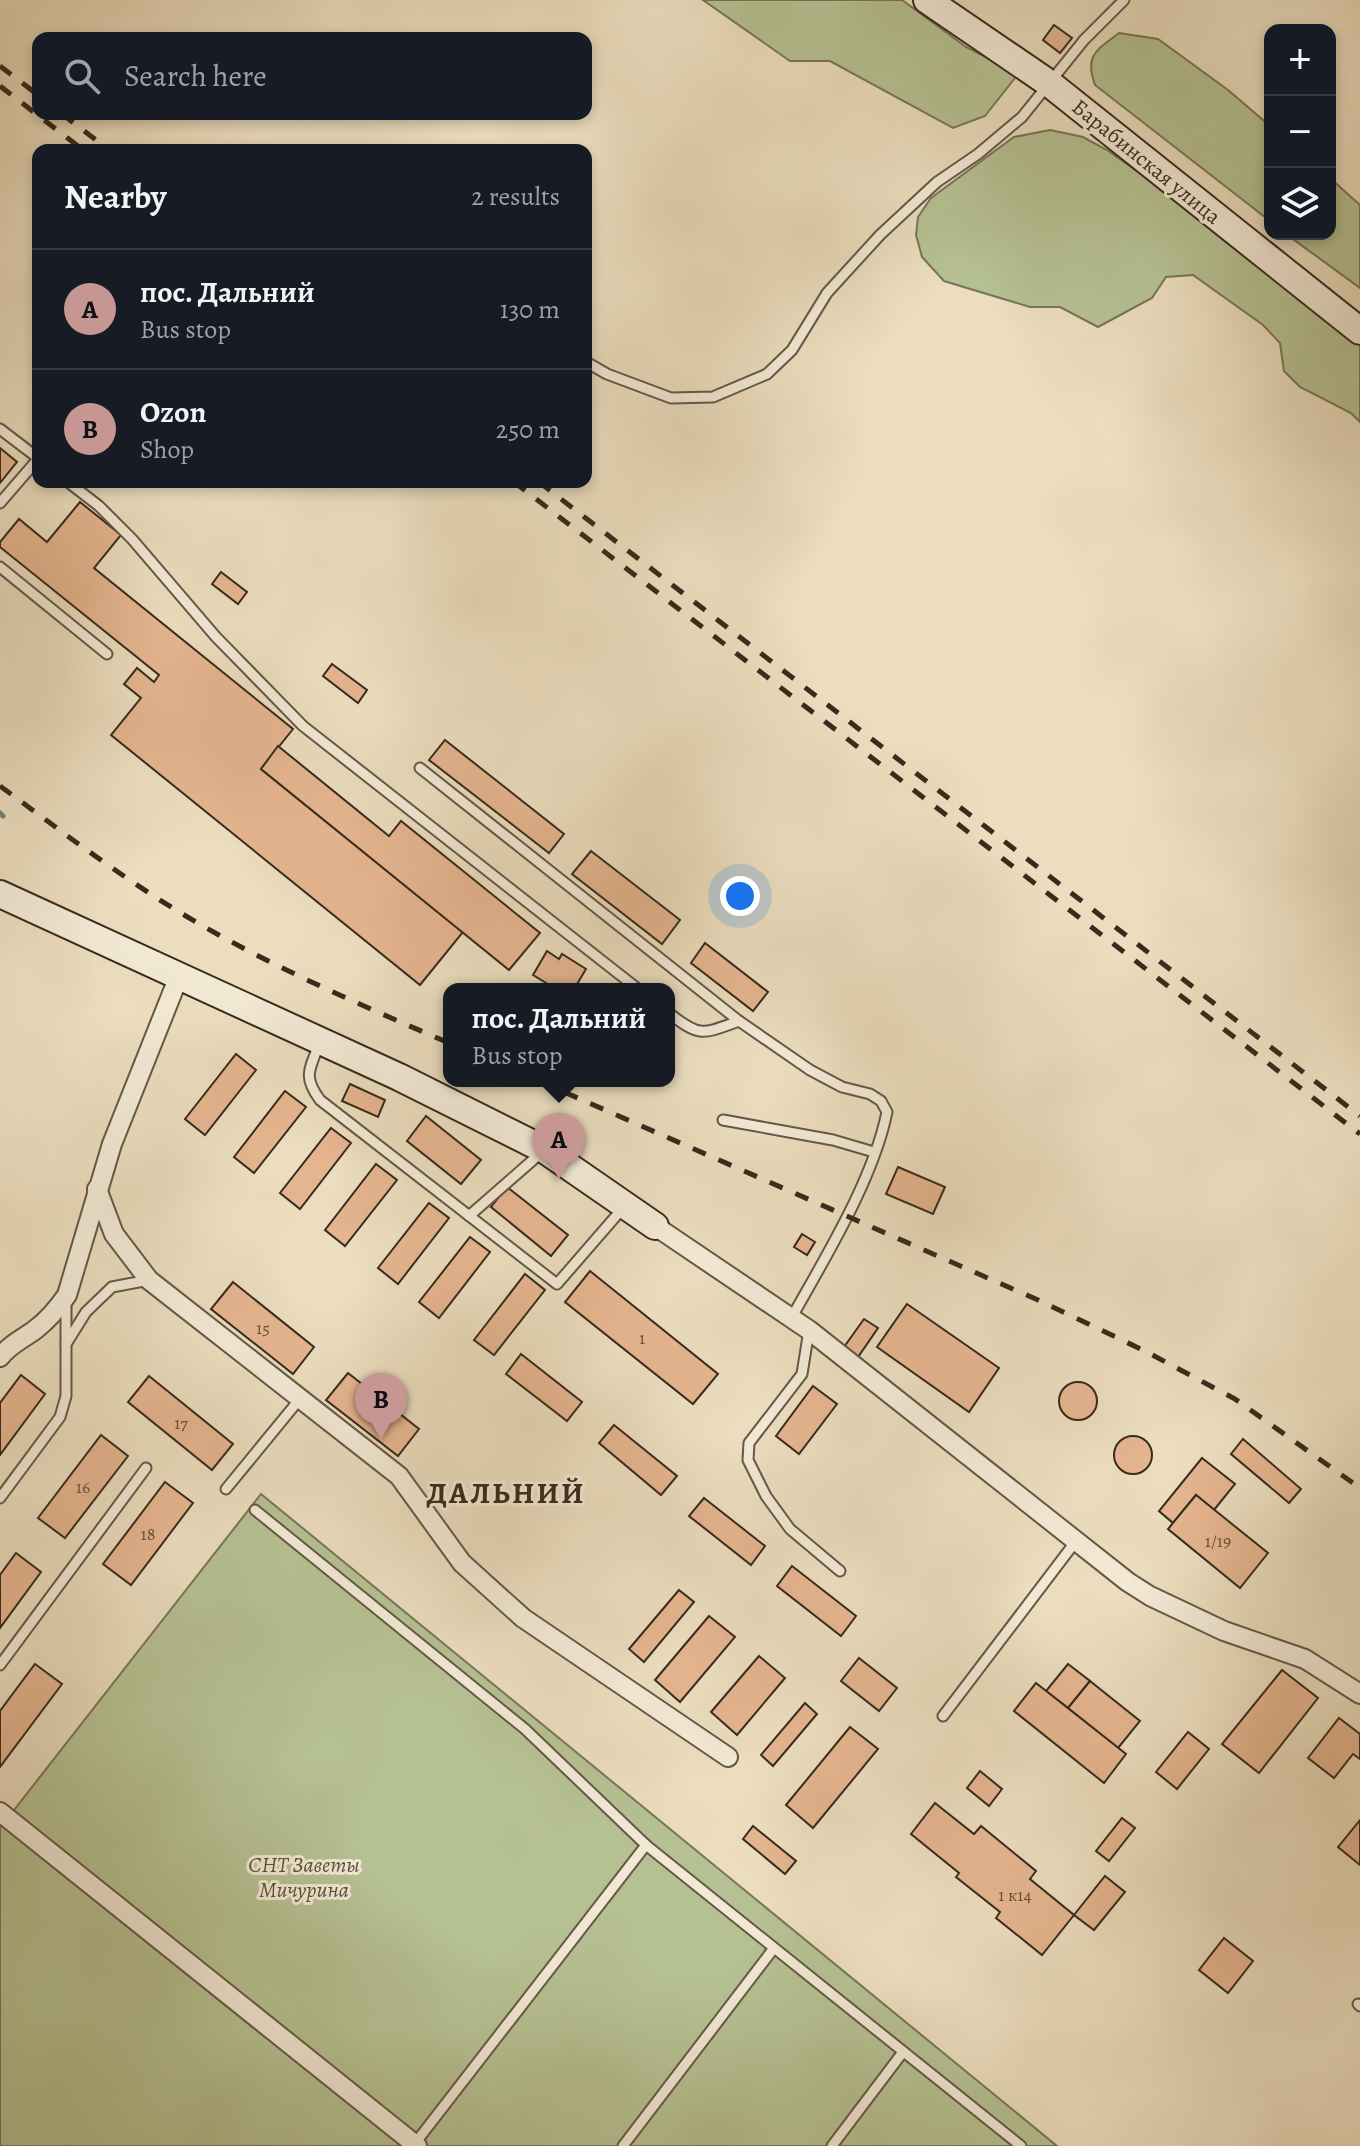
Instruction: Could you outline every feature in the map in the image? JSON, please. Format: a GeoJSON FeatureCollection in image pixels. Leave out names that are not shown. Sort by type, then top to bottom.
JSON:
{"type":"FeatureCollection","features":[{"type":"Feature","properties":{"kind":"street","name":"Барабинская улица"},"geometry":{"type":"LineString","coordinates":[[927,0],[1050,84],[1360,331]]}},
{"type":"Feature","properties":{"kind":"street"},"geometry":{"type":"LineString","coordinates":[[0,894],[321,1041],[545,1150],[792,1317],[1150,1596],[1236,1636],[1305,1659],[1360,1694]]}},
{"type":"Feature","properties":{"kind":"street"},"geometry":{"type":"LineString","coordinates":[[0,1357],[9,1346],[56,1312],[67,1295],[112,1144],[179,976]]}},
{"type":"Feature","properties":{"kind":"street"},"geometry":{"type":"LineString","coordinates":[[97,1189],[114,1234],[149,1280],[399,1476],[462,1563],[523,1618],[728,1757]]}},
{"type":"Feature","properties":{"kind":"street"},"geometry":{"type":"LineString","coordinates":[[0,1812],[415,2145]]}},
{"type":"Feature","properties":{"kind":"lane"},"geometry":{"type":"LineString","coordinates":[[592,365],[671,398],[713,397],[767,374],[792,350],[827,293],[880,235],[937,182],[978,154],[1022,117],[1084,40],[1124,0]]}},
{"type":"Feature","properties":{"kind":"lane"},"geometry":{"type":"LineString","coordinates":[[0,429],[32,454]]}},
{"type":"Feature","properties":{"kind":"lane"},"geometry":{"type":"LineString","coordinates":[[0,503],[32,466]]}},
{"type":"Feature","properties":{"kind":"lane"},"geometry":{"type":"LineString","coordinates":[[76,488],[132,539],[216,637],[303,726],[630,983]]}},
{"type":"Feature","properties":{"kind":"lane"},"geometry":{"type":"LineString","coordinates":[[0,567],[107,654]]}},
{"type":"Feature","properties":{"kind":"lane"},"geometry":{"type":"LineString","coordinates":[[420,768],[739,1021],[810,1070],[842,1087],[870,1094],[881,1101],[887,1112],[874,1152],[847,1217],[792,1317]]}},
{"type":"Feature","properties":{"kind":"lane"},"geometry":{"type":"LineString","coordinates":[[675,1017],[695,1031],[706,1032],[739,1021]]}},
{"type":"Feature","properties":{"kind":"lane"},"geometry":{"type":"LineString","coordinates":[[321,1041],[309,1071],[309,1085],[320,1100],[557,1284],[626,1205]]}},
{"type":"Feature","properties":{"kind":"lane"},"geometry":{"type":"LineString","coordinates":[[723,1120],[833,1140],[874,1152]]}},
{"type":"Feature","properties":{"kind":"lane"},"geometry":{"type":"LineString","coordinates":[[469,1216],[545,1150]]}},
{"type":"Feature","properties":{"kind":"lane"},"geometry":{"type":"LineString","coordinates":[[66,1344],[86,1312],[112,1287],[149,1280]]}},
{"type":"Feature","properties":{"kind":"lane"},"geometry":{"type":"LineString","coordinates":[[0,1498],[60,1417],[66,1396],[67,1295]]}},
{"type":"Feature","properties":{"kind":"lane"},"geometry":{"type":"LineString","coordinates":[[809,1330],[802,1374],[749,1443],[748,1460],[766,1496],[790,1529],[840,1571]]}},
{"type":"Feature","properties":{"kind":"lane"},"geometry":{"type":"LineString","coordinates":[[226,1489],[299,1400]]}},
{"type":"Feature","properties":{"kind":"lane"},"geometry":{"type":"LineString","coordinates":[[0,1665],[146,1468]]}},
{"type":"Feature","properties":{"kind":"lane"},"geometry":{"type":"LineString","coordinates":[[255,1510],[525,1729],[646,1845],[1021,2146]]}},
{"type":"Feature","properties":{"kind":"lane"},"geometry":{"type":"LineString","coordinates":[[943,1716],[1076,1541]]}},
{"type":"Feature","properties":{"kind":"lane"},"geometry":{"type":"LineString","coordinates":[[415,2145],[646,1845]]}},
{"type":"Feature","properties":{"kind":"lane"},"geometry":{"type":"LineString","coordinates":[[623,2146],[774,1948]]}},
{"type":"Feature","properties":{"kind":"lane"},"geometry":{"type":"LineString","coordinates":[[832,2146],[903,2052]]}},
{"type":"Feature","properties":{"kind":"green space"},"geometry":{"type":"Polygon","coordinates":[[[703,0],[902,0],[966,47],[1011,70],[1015,78],[985,116],[953,128],[830,61],[790,61],[703,0]]]}},
{"type":"Feature","properties":{"kind":"green space"},"geometry":{"type":"Polygon","coordinates":[[[1119,33],[1158,39],[1228,90],[1264,121],[1264,216],[1095,85],[1091,67],[1099,49],[1119,33]]]}},
{"type":"Feature","properties":{"kind":"green space"},"geometry":{"type":"Polygon","coordinates":[[[1050,130],[1083,137],[1107,150],[1178,200],[1360,344],[1360,422],[1351,413],[1300,387],[1284,371],[1280,343],[1263,325],[1193,275],[1166,277],[1152,298],[1098,327],[1060,307],[1030,307],[944,281],[922,257],[916,235],[918,217],[931,198],[1014,137],[1050,130]]]}},
{"type":"Feature","properties":{"kind":"green space"},"geometry":{"type":"Polygon","coordinates":[[[1336,183],[1360,205],[1360,288],[1294,240],[1336,240],[1336,183]]]}},
{"type":"Feature","properties":{"kind":"green space","name":"СНТ Заветы Мичурина"},"geometry":{"type":"Polygon","coordinates":[[[261,1494],[1057,2146],[0,2146],[0,1828],[261,1494]]]}},
{"type":"Feature","properties":{"kind":"building"},"geometry":{"type":"Polygon","coordinates":[[[1054,25],[1072,38],[1060,53],[1043,40],[1054,25]]]}},
{"type":"Feature","properties":{"kind":"building"},"geometry":{"type":"Polygon","coordinates":[[[0,448],[17,462],[0,483],[0,448]]]}},
{"type":"Feature","properties":{"kind":"building"},"geometry":{"type":"Polygon","coordinates":[[[80,502],[121,535],[94,568],[293,729],[261,769],[463,932],[420,985],[111,735],[141,698],[124,684],[137,668],[154,682],[159,675],[0,547],[0,542],[19,519],[47,542],[80,502]]]}},
{"type":"Feature","properties":{"kind":"building"},"geometry":{"type":"Polygon","coordinates":[[[221,572],[247,592],[238,604],[212,584],[221,572]]]}},
{"type":"Feature","properties":{"kind":"building"},"geometry":{"type":"Polygon","coordinates":[[[332,664],[367,690],[358,703],[323,676],[332,664]]]}},
{"type":"Feature","properties":{"kind":"building"},"geometry":{"type":"Polygon","coordinates":[[[445,740],[564,834],[549,853],[429,760],[445,740]]]}},
{"type":"Feature","properties":{"kind":"building"},"geometry":{"type":"Polygon","coordinates":[[[278,746],[389,836],[401,821],[540,933],[509,970],[261,769],[278,746]]]}},
{"type":"Feature","properties":{"kind":"building"},"geometry":{"type":"Polygon","coordinates":[[[591,851],[680,920],[662,944],[572,874],[591,851]]]}},
{"type":"Feature","properties":{"kind":"building"},"geometry":{"type":"Polygon","coordinates":[[[705,943],[768,992],[753,1011],[691,963],[705,943]]]}},
{"type":"Feature","properties":{"kind":"building"},"geometry":{"type":"Polygon","coordinates":[[[547,951],[559,959],[562,954],[586,969],[578,983],[546,983],[533,975],[547,951]]]}},
{"type":"Feature","properties":{"kind":"building"},"geometry":{"type":"Polygon","coordinates":[[[236,1054],[256,1070],[205,1135],[185,1119],[236,1054]]]}},
{"type":"Feature","properties":{"kind":"building"},"geometry":{"type":"Polygon","coordinates":[[[350,1084],[385,1100],[378,1117],[342,1101],[350,1084]]]}},
{"type":"Feature","properties":{"kind":"building"},"geometry":{"type":"Polygon","coordinates":[[[285,1091],[306,1107],[254,1173],[234,1157],[285,1091]]]}},
{"type":"Feature","properties":{"kind":"building"},"geometry":{"type":"Polygon","coordinates":[[[426,1116],[481,1160],[461,1184],[407,1141],[426,1116]]]}},
{"type":"Feature","properties":{"kind":"building"},"geometry":{"type":"Polygon","coordinates":[[[331,1128],[351,1143],[300,1209],[280,1193],[331,1128]]]}},
{"type":"Feature","properties":{"kind":"building"},"geometry":{"type":"Polygon","coordinates":[[[376,1164],[397,1180],[345,1246],[325,1230],[376,1164]]]}},
{"type":"Feature","properties":{"kind":"building"},"geometry":{"type":"Polygon","coordinates":[[[898,1167],[945,1187],[933,1214],[886,1194],[898,1167]]]}},
{"type":"Feature","properties":{"kind":"building"},"geometry":{"type":"Polygon","coordinates":[[[507,1187],[568,1235],[551,1256],[491,1207],[507,1187]]]}},
{"type":"Feature","properties":{"kind":"building"},"geometry":{"type":"Polygon","coordinates":[[[429,1203],[449,1218],[398,1284],[378,1268],[429,1203]]]}},
{"type":"Feature","properties":{"kind":"building"},"geometry":{"type":"Polygon","coordinates":[[[802,1234],[815,1242],[807,1255],[794,1247],[802,1234]]]}},
{"type":"Feature","properties":{"kind":"building"},"geometry":{"type":"Polygon","coordinates":[[[470,1237],[490,1252],[439,1318],[419,1302],[470,1237]]]}},
{"type":"Feature","properties":{"kind":"building"},"geometry":{"type":"Polygon","coordinates":[[[590,1271],[718,1374],[693,1404],[565,1302],[590,1271]]]}},
{"type":"Feature","properties":{"kind":"building"},"geometry":{"type":"Polygon","coordinates":[[[525,1274],[545,1290],[494,1355],[474,1340],[525,1274]]]}},
{"type":"Feature","properties":{"kind":"building"},"geometry":{"type":"Polygon","coordinates":[[[233,1282],[314,1347],[293,1374],[211,1309],[233,1282]]]}},
{"type":"Feature","properties":{"kind":"building"},"geometry":{"type":"Polygon","coordinates":[[[907,1304],[999,1368],[969,1412],[877,1347],[907,1304]]]}},
{"type":"Feature","properties":{"kind":"building"},"geometry":{"type":"Polygon","coordinates":[[[864,1319],[878,1328],[858,1357],[844,1347],[864,1319]]]}},
{"type":"Feature","properties":{"kind":"building"},"geometry":{"type":"Polygon","coordinates":[[[521,1354],[582,1402],[567,1421],[506,1374],[521,1354]]]}},
{"type":"Feature","properties":{"kind":"building"},"geometry":{"type":"Polygon","coordinates":[[[348,1373],[419,1429],[398,1456],[326,1400],[348,1373]]]}},
{"type":"Feature","properties":{"kind":"building"},"geometry":{"type":"Polygon","coordinates":[[[21,1375],[45,1394],[0,1455],[0,1403],[21,1375]]]}},
{"type":"Feature","properties":{"kind":"building"},"geometry":{"type":"Polygon","coordinates":[[[149,1376],[233,1444],[212,1470],[128,1402],[149,1376]]]}},
{"type":"Feature","properties":{"kind":"building"},"geometry":{"type":"Polygon","coordinates":[[[1078,1382],[1092,1387],[1097,1401],[1092,1415],[1078,1420],[1064,1415],[1059,1401],[1064,1387],[1078,1382]]]}},
{"type":"Feature","properties":{"kind":"building"},"geometry":{"type":"Polygon","coordinates":[[[813,1386],[837,1404],[799,1454],[776,1436],[813,1386]]]}},
{"type":"Feature","properties":{"kind":"building"},"geometry":{"type":"Polygon","coordinates":[[[614,1425],[677,1476],[661,1495],[599,1443],[614,1425]]]}},
{"type":"Feature","properties":{"kind":"building"},"geometry":{"type":"Polygon","coordinates":[[[101,1435],[128,1456],[65,1538],[38,1518],[101,1435]]]}},
{"type":"Feature","properties":{"kind":"building"},"geometry":{"type":"Polygon","coordinates":[[[1133,1436],[1147,1441],[1152,1455],[1147,1469],[1133,1474],[1119,1469],[1114,1455],[1119,1441],[1133,1436]]]}},
{"type":"Feature","properties":{"kind":"building"},"geometry":{"type":"Polygon","coordinates":[[[1243,1439],[1301,1489],[1289,1503],[1231,1454],[1243,1439]]]}},
{"type":"Feature","properties":{"kind":"building"},"geometry":{"type":"Polygon","coordinates":[[[1202,1458],[1235,1484],[1214,1510],[1196,1495],[1173,1523],[1159,1511],[1202,1458]]]}},
{"type":"Feature","properties":{"kind":"building"},"geometry":{"type":"Polygon","coordinates":[[[165,1482],[193,1503],[131,1585],[103,1564],[165,1482]]]}},
{"type":"Feature","properties":{"kind":"building"},"geometry":{"type":"Polygon","coordinates":[[[1196,1495],[1268,1553],[1240,1588],[1168,1529],[1196,1495]]]}},
{"type":"Feature","properties":{"kind":"building"},"geometry":{"type":"Polygon","coordinates":[[[704,1498],[765,1546],[751,1565],[689,1516],[704,1498]]]}},
{"type":"Feature","properties":{"kind":"building"},"geometry":{"type":"Polygon","coordinates":[[[16,1553],[41,1572],[0,1628],[0,1575],[16,1553]]]}},
{"type":"Feature","properties":{"kind":"building"},"geometry":{"type":"Polygon","coordinates":[[[792,1566],[856,1616],[841,1636],[777,1586],[792,1566]]]}},
{"type":"Feature","properties":{"kind":"building"},"geometry":{"type":"Polygon","coordinates":[[[679,1590],[694,1602],[644,1662],[629,1649],[679,1590]]]}},
{"type":"Feature","properties":{"kind":"building"},"geometry":{"type":"Polygon","coordinates":[[[709,1616],[735,1637],[680,1702],[655,1680],[709,1616]]]}},
{"type":"Feature","properties":{"kind":"building"},"geometry":{"type":"Polygon","coordinates":[[[759,1656],[785,1678],[737,1735],[711,1712],[759,1656]]]}},
{"type":"Feature","properties":{"kind":"building"},"geometry":{"type":"Polygon","coordinates":[[[859,1658],[897,1688],[879,1711],[841,1681],[859,1658]]]}},
{"type":"Feature","properties":{"kind":"building"},"geometry":{"type":"Polygon","coordinates":[[[35,1664],[62,1684],[0,1767],[0,1711],[35,1664]]]}},
{"type":"Feature","properties":{"kind":"building"},"geometry":{"type":"Polygon","coordinates":[[[1068,1664],[1090,1681],[1068,1708],[1046,1691],[1068,1664]]]}},
{"type":"Feature","properties":{"kind":"building"},"geometry":{"type":"Polygon","coordinates":[[[1282,1670],[1318,1698],[1259,1773],[1222,1744],[1282,1670]]]}},
{"type":"Feature","properties":{"kind":"building"},"geometry":{"type":"Polygon","coordinates":[[[1090,1681],[1140,1721],[1118,1748],[1068,1708],[1090,1681]]]}},
{"type":"Feature","properties":{"kind":"building"},"geometry":{"type":"Polygon","coordinates":[[[1036,1683],[1126,1754],[1104,1783],[1014,1711],[1036,1683]]]}},
{"type":"Feature","properties":{"kind":"building"},"geometry":{"type":"Polygon","coordinates":[[[805,1703],[817,1714],[773,1766],[761,1755],[805,1703]]]}},
{"type":"Feature","properties":{"kind":"building"},"geometry":{"type":"Polygon","coordinates":[[[1339,1718],[1360,1734],[1360,1759],[1353,1754],[1334,1778],[1308,1758],[1339,1718]]]}},
{"type":"Feature","properties":{"kind":"building"},"geometry":{"type":"Polygon","coordinates":[[[850,1727],[878,1749],[813,1828],[786,1805],[850,1727]]]}},
{"type":"Feature","properties":{"kind":"building"},"geometry":{"type":"Polygon","coordinates":[[[1188,1732],[1209,1749],[1177,1789],[1156,1772],[1188,1732]]]}},
{"type":"Feature","properties":{"kind":"building"},"geometry":{"type":"Polygon","coordinates":[[[980,1771],[1002,1789],[989,1806],[967,1788],[980,1771]]]}},
{"type":"Feature","properties":{"kind":"building"},"geometry":{"type":"Polygon","coordinates":[[[935,1803],[974,1834],[981,1826],[1036,1871],[1030,1879],[1074,1915],[1042,1955],[996,1918],[1000,1912],[956,1877],[959,1873],[911,1834],[935,1803]]]}},
{"type":"Feature","properties":{"kind":"building"},"geometry":{"type":"Polygon","coordinates":[[[1122,1818],[1135,1828],[1109,1861],[1096,1851],[1122,1818]]]}},
{"type":"Feature","properties":{"kind":"building"},"geometry":{"type":"Polygon","coordinates":[[[1360,1820],[1360,1865],[1338,1847],[1360,1820]]]}},
{"type":"Feature","properties":{"kind":"building"},"geometry":{"type":"Polygon","coordinates":[[[753,1826],[796,1861],[785,1874],[743,1839],[753,1826]]]}},
{"type":"Feature","properties":{"kind":"building"},"geometry":{"type":"Polygon","coordinates":[[[1105,1876],[1125,1892],[1094,1930],[1074,1915],[1105,1876]]]}},
{"type":"Feature","properties":{"kind":"building"},"geometry":{"type":"Polygon","coordinates":[[[1224,1938],[1253,1961],[1228,1993],[1199,1970],[1224,1938]]]}},
{"type":"Feature","properties":{"kind":"waterway"},"geometry":{"type":"LineString","coordinates":[[0,813],[3,816]]}},
{"type":"Feature","properties":{"kind":"railway"},"geometry":{"type":"LineString","coordinates":[[0,66],[32,90]]}},
{"type":"Feature","properties":{"kind":"railway"},"geometry":{"type":"LineString","coordinates":[[0,86],[32,111]]}},
{"type":"Feature","properties":{"kind":"railway"},"geometry":{"type":"LineString","coordinates":[[44,120],[75,144]]}},
{"type":"Feature","properties":{"kind":"railway"},"geometry":{"type":"LineString","coordinates":[[70,120],[101,144]]}},
{"type":"Feature","properties":{"kind":"railway"},"geometry":{"type":"LineString","coordinates":[[522,488],[1360,1134]]}},
{"type":"Feature","properties":{"kind":"railway"},"geometry":{"type":"LineString","coordinates":[[547,488],[1360,1116]]}},
{"type":"Feature","properties":{"kind":"railway"},"geometry":{"type":"LineString","coordinates":[[0,786],[121,874],[196,922],[289,971],[443,1040]]}},
{"type":"Feature","properties":{"kind":"railway"},"geometry":{"type":"LineString","coordinates":[[553,1087],[1038,1300],[1145,1351],[1235,1399],[1360,1488]]}},
{"type":"Feature","properties":{"kind":"place","name":"пос. Дальний"},"geometry":{"type":"Point","coordinates":[559,1179]}},
{"type":"Feature","properties":{"kind":"place","name":"Ozon"},"geometry":{"type":"Point","coordinates":[381,1439]}},
{"type":"Feature","properties":{"kind":"district","name":"ДАЛЬНИЙ"},"geometry":{"type":"Point","coordinates":[506,1493]}}]}
